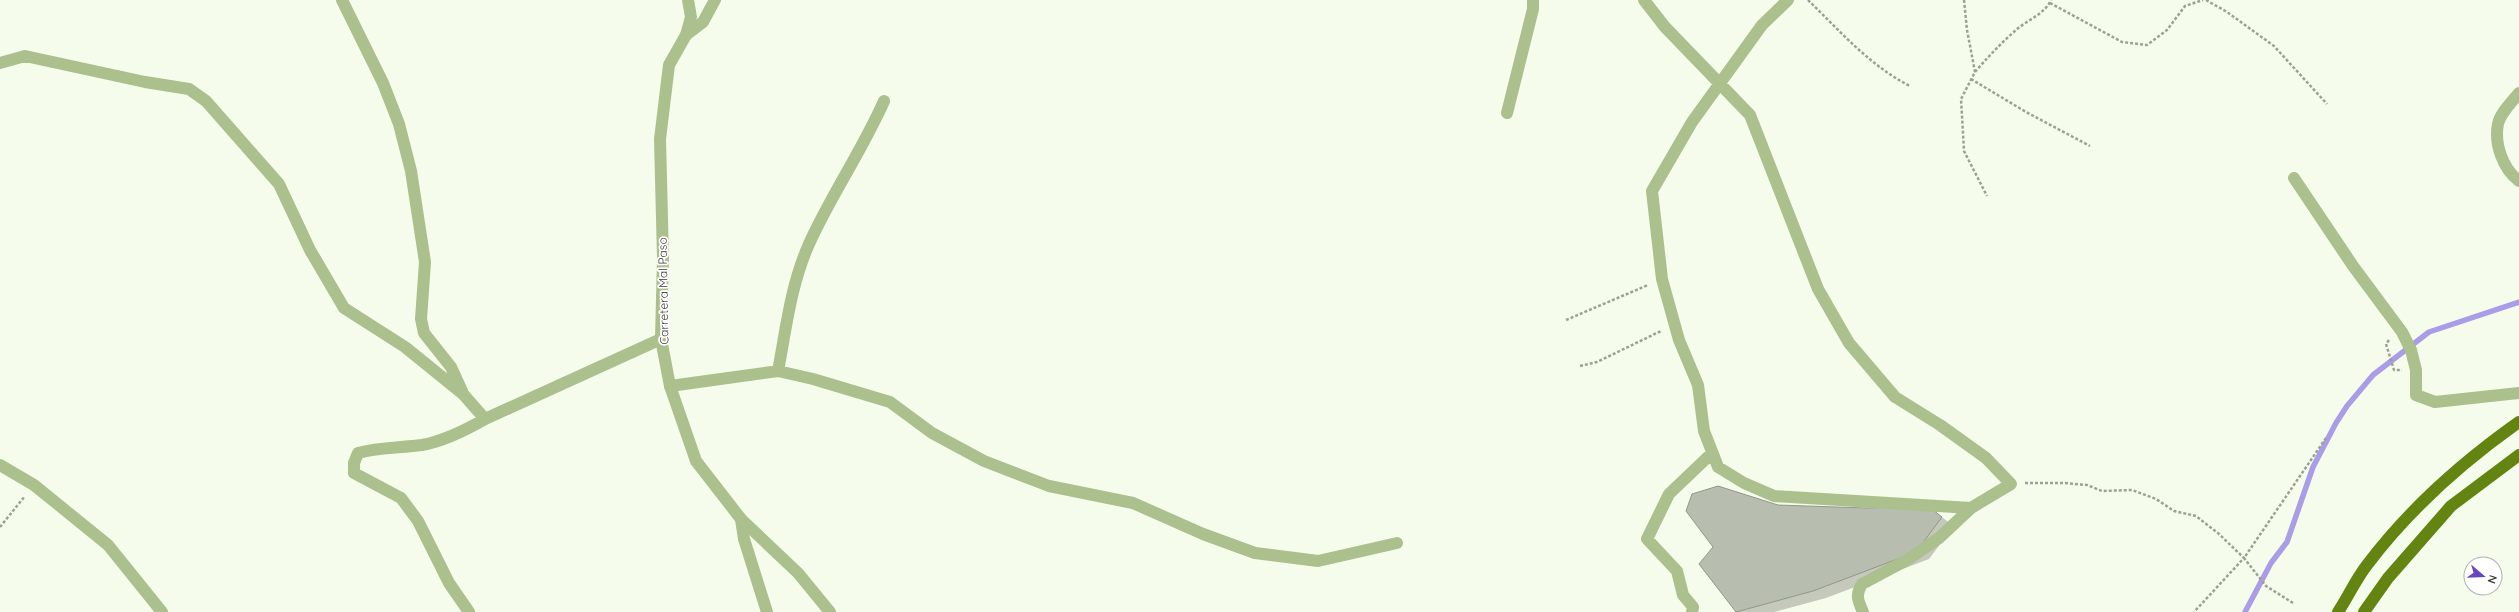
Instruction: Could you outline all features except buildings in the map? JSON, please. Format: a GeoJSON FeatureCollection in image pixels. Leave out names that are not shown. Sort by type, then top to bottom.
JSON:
{"type":"FeatureCollection","features":[{"type":"Feature","properties":{"kind":"highway"},"geometry":{"type":"LineString","coordinates":[[2338,612],[2366,566],[2407,515],[2452,472],[2519,422]]}},
{"type":"Feature","properties":{"kind":"highway"},"geometry":{"type":"LineString","coordinates":[[2364,612],[2388,578],[2451,506],[2519,456]]}},
{"type":"Feature","properties":{"kind":"street"},"geometry":{"type":"LineString","coordinates":[[342,0],[383,83],[399,124],[412,171],[424,262],[421,319],[424,333],[451,367],[463,394]]}},
{"type":"Feature","properties":{"kind":"street","name":"Carretera Mal Paso"},"geometry":{"type":"LineString","coordinates":[[688,0],[691,17],[686,35],[669,65],[661,131],[663,258],[661,339],[670,386],[696,461],[741,519],[744,539],[768,612]]}},
{"type":"Feature","properties":{"kind":"street"},"geometry":{"type":"LineString","coordinates":[[686,35],[703,22],[715,0]]}},
{"type":"Feature","properties":{"kind":"street"},"geometry":{"type":"LineString","coordinates":[[1507,113],[1533,9],[1533,0]]}},
{"type":"Feature","properties":{"kind":"street"},"geometry":{"type":"LineString","coordinates":[[1644,0],[1665,27],[1719,85],[1750,115],[1818,289],[1849,343],[1895,396],[1940,424],[1986,458],[2011,484],[1971,508],[1939,538],[1908,560],[1862,584],[1857,590],[1857,599],[1863,612]]}},
{"type":"Feature","properties":{"kind":"street"},"geometry":{"type":"LineString","coordinates":[[1788,0],[1762,25],[1692,122],[1652,191],[1662,279],[1674,325],[1698,385],[1704,431],[1718,467],[1744,483],[1774,496],[1971,508]]}},
{"type":"Feature","properties":{"kind":"street"},"geometry":{"type":"LineString","coordinates":[[0,63],[25,56],[145,82],[189,89],[206,101],[279,184],[310,250],[344,308],[405,347],[463,394],[485,419]]}},
{"type":"Feature","properties":{"kind":"street"},"geometry":{"type":"LineString","coordinates":[[2519,93],[2498,123],[2497,144],[2506,166],[2519,181]]}},
{"type":"Feature","properties":{"kind":"street"},"geometry":{"type":"LineString","coordinates":[[778,371],[792,294],[808,244],[872,127],[884,101]]}},
{"type":"Feature","properties":{"kind":"street"},"geometry":{"type":"LineString","coordinates":[[2294,178],[2353,266],[2402,332],[2411,350],[2415,366],[2416,395],[2435,402],[2519,393]]}},
{"type":"Feature","properties":{"kind":"street"},"geometry":{"type":"LineString","coordinates":[[469,612],[450,583],[418,521],[401,498],[354,473],[354,463],[358,453],[376,448],[422,444],[463,432],[485,419],[661,339]]}},
{"type":"Feature","properties":{"kind":"street"},"geometry":{"type":"LineString","coordinates":[[670,386],[778,371],[813,379],[890,402],[932,433],[984,461],[1048,486],[1133,503],[1204,534],[1255,553],[1318,560],[1397,543]]}},
{"type":"Feature","properties":{"kind":"street"},"geometry":{"type":"LineString","coordinates":[[1692,612],[1693,607],[1683,595],[1677,571],[1647,539],[1668,494],[1712,453]]}},
{"type":"Feature","properties":{"kind":"street"},"geometry":{"type":"LineString","coordinates":[[0,465],[34,485],[108,545],[162,612]]}},
{"type":"Feature","properties":{"kind":"street"},"geometry":{"type":"LineString","coordinates":[[741,519],[798,573],[830,612]]}},
{"type":"Feature","properties":{"kind":"path"},"geometry":{"type":"LineString","coordinates":[[1808,0],[1870,60],[1891,76],[1910,86]]}},
{"type":"Feature","properties":{"kind":"path"},"geometry":{"type":"LineString","coordinates":[[1964,0],[1966,30],[1975,72]]}},
{"type":"Feature","properties":{"kind":"path"},"geometry":{"type":"LineString","coordinates":[[1987,196],[1964,151],[1961,99],[1975,72],[1996,47],[2050,1],[2122,42],[2147,45],[2167,30],[2185,6],[2203,0]]}},
{"type":"Feature","properties":{"kind":"path"},"geometry":{"type":"LineString","coordinates":[[2206,0],[2227,12],[2274,46],[2327,104]]}},
{"type":"Feature","properties":{"kind":"path"},"geometry":{"type":"LineString","coordinates":[[1971,79],[2026,112],[2090,146]]}},
{"type":"Feature","properties":{"kind":"path"},"geometry":{"type":"LineString","coordinates":[[1566,320],[1662,279]]}},
{"type":"Feature","properties":{"kind":"path"},"geometry":{"type":"LineString","coordinates":[[1580,366],[1597,362],[1674,325]]}},
{"type":"Feature","properties":{"kind":"path"},"geometry":{"type":"LineString","coordinates":[[2386,344],[2394,370]]}},
{"type":"Feature","properties":{"kind":"path"},"geometry":{"type":"LineString","coordinates":[[2194,612],[2244,558],[2326,438]]}},
{"type":"Feature","properties":{"kind":"path"},"geometry":{"type":"LineString","coordinates":[[2011,484],[2064,483],[2087,485],[2102,491],[2132,490],[2156,499],[2174,511],[2196,516],[2219,534],[2244,558],[2266,586],[2292,603]]}},
{"type":"Feature","properties":{"kind":"path"},"geometry":{"type":"LineString","coordinates":[[0,527],[34,485]]}},
{"type":"Feature","properties":{"kind":"waterway"},"geometry":{"type":"LineString","coordinates":[[2245,612],[2271,563],[2287,542],[2313,467],[2336,423],[2347,406],[2373,375],[2429,332],[2519,302]]}}]}
